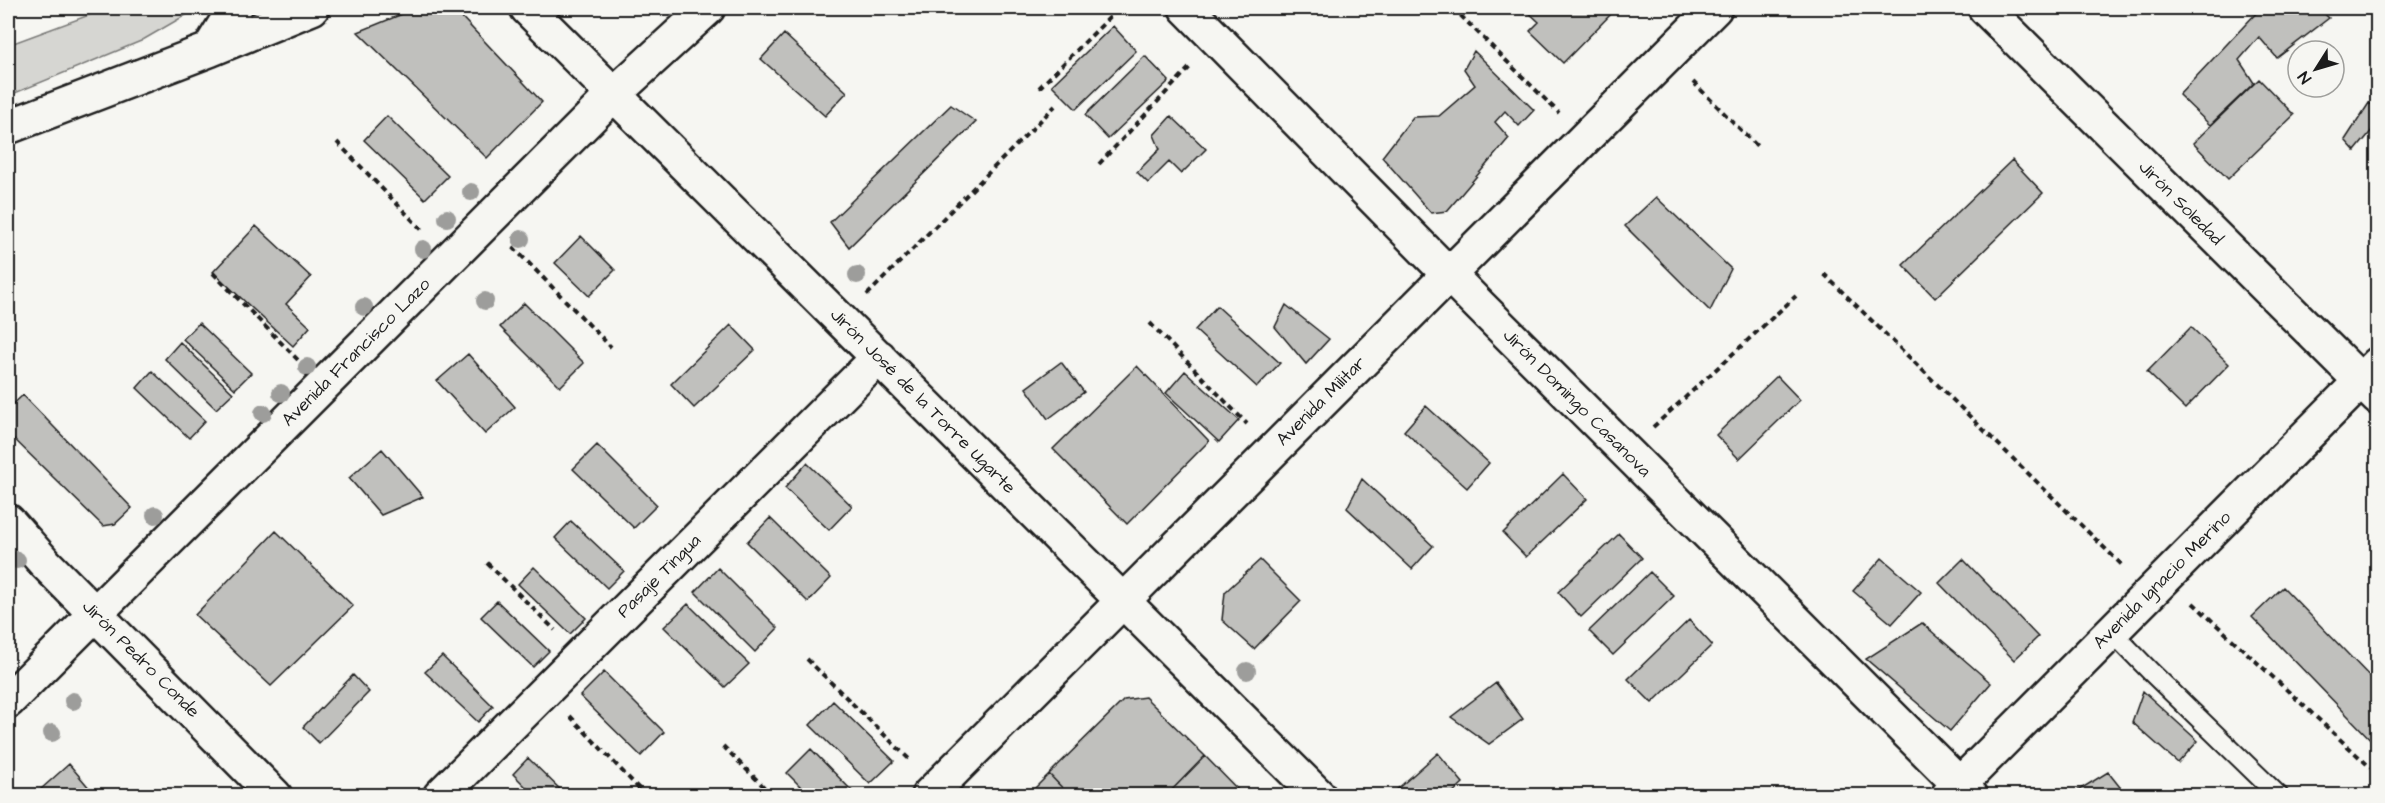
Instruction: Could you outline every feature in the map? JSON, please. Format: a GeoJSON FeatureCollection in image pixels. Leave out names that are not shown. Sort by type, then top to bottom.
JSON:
{"type":"FeatureCollection","features":[{"type":"Feature","properties":{"kind":"street"},"geometry":{"type":"LineString","coordinates":[[209,50],[235,8]]}},
{"type":"Feature","properties":{"kind":"street"},"geometry":{"type":"LineString","coordinates":[[8,128],[312,8]]}},
{"type":"Feature","properties":{"kind":"street","name":"Jirón José de la Torre Ugarte"},"geometry":{"type":"LineString","coordinates":[[527,8],[1319,795]]}},
{"type":"Feature","properties":{"kind":"street","name":"Avenida Francisco Lazo"},"geometry":{"type":"LineString","coordinates":[[8,701],[614,94],[708,8]]}},
{"type":"Feature","properties":{"kind":"street","name":"Jirón Domingo Casanova"},"geometry":{"type":"LineString","coordinates":[[1186,8],[1959,792]]}},
{"type":"Feature","properties":{"kind":"street","name":"Avenida Militar"},"geometry":{"type":"LineString","coordinates":[[932,791],[1715,8]]}},
{"type":"Feature","properties":{"kind":"street","name":"Jirón Soledad"},"geometry":{"type":"LineString","coordinates":[[1985,8],[2372,381]]}},
{"type":"Feature","properties":{"kind":"street","name":"Pasaje Tingua"},"geometry":{"type":"LineString","coordinates":[[440,795],[879,357]]}},
{"type":"Feature","properties":{"kind":"street","name":"Avenida Ignacio Merino"},"geometry":{"type":"LineString","coordinates":[[1959,792],[2157,584],[2372,381]]}},
{"type":"Feature","properties":{"kind":"street","name":"Jirón Pedro Conde"},"geometry":{"type":"LineString","coordinates":[[8,521],[95,613],[275,795]]}},
{"type":"Feature","properties":{"kind":"lane"},"geometry":{"type":"LineString","coordinates":[[2111,631],[2279,795]]}},
{"type":"Feature","properties":{"kind":"path"},"geometry":{"type":"LineString","coordinates":[[1039,88],[1119,8]]}},
{"type":"Feature","properties":{"kind":"path"},"geometry":{"type":"LineString","coordinates":[[1453,8],[1584,139]]}},
{"type":"Feature","properties":{"kind":"path"},"geometry":{"type":"LineString","coordinates":[[1099,164],[1217,39]]}},
{"type":"Feature","properties":{"kind":"path"},"geometry":{"type":"LineString","coordinates":[[1667,56],[1758,147]]}},
{"type":"Feature","properties":{"kind":"path"},"geometry":{"type":"LineString","coordinates":[[842,320],[1055,105]]}},
{"type":"Feature","properties":{"kind":"path"},"geometry":{"type":"LineString","coordinates":[[337,142],[449,258]]}},
{"type":"Feature","properties":{"kind":"path"},"geometry":{"type":"LineString","coordinates":[[488,220],[611,347]]}},
{"type":"Feature","properties":{"kind":"path"},"geometry":{"type":"LineString","coordinates":[[213,273],[323,385]]}},
{"type":"Feature","properties":{"kind":"path"},"geometry":{"type":"LineString","coordinates":[[1824,274],[2157,584],[2371,768]]}},
{"type":"Feature","properties":{"kind":"path"},"geometry":{"type":"LineString","coordinates":[[1625,452],[1796,296]]}},
{"type":"Feature","properties":{"kind":"path"},"geometry":{"type":"LineString","coordinates":[[1150,323],[1273,450]]}},
{"type":"Feature","properties":{"kind":"path"},"geometry":{"type":"LineString","coordinates":[[487,563],[580,655]]}},
{"type":"Feature","properties":{"kind":"path"},"geometry":{"type":"LineString","coordinates":[[807,659],[932,791]]}},
{"type":"Feature","properties":{"kind":"path"},"geometry":{"type":"LineString","coordinates":[[545,690],[646,795]]}},
{"type":"Feature","properties":{"kind":"path"},"geometry":{"type":"LineString","coordinates":[[723,746],[773,795]]}},
{"type":"Feature","properties":{"kind":"shaded area"},"geometry":{"type":"Polygon","coordinates":[[[108,8],[198,8],[141,41],[8,96],[8,45],[108,8]]]}},
{"type":"Feature","properties":{"kind":"building"},"geometry":{"type":"Polygon","coordinates":[[[417,8],[453,8],[542,102],[487,158],[358,32],[417,8]]]}},
{"type":"Feature","properties":{"kind":"building"},"geometry":{"type":"Polygon","coordinates":[[[1524,8],[1609,8],[1613,12],[1563,63],[1530,31],[1539,22],[1524,8]]]}},
{"type":"Feature","properties":{"kind":"building"},"geometry":{"type":"Polygon","coordinates":[[[2261,8],[2318,8],[2329,18],[2302,39],[2286,39],[2286,51],[2277,58],[2259,37],[2239,60],[2254,83],[2210,125],[2179,95],[2261,8]]]}},
{"type":"Feature","properties":{"kind":"building"},"geometry":{"type":"Polygon","coordinates":[[[1113,26],[1136,51],[1076,109],[1052,85],[1113,26]]]}},
{"type":"Feature","properties":{"kind":"building"},"geometry":{"type":"Polygon","coordinates":[[[784,34],[847,92],[825,116],[761,59],[784,34]]]}},
{"type":"Feature","properties":{"kind":"building"},"geometry":{"type":"Polygon","coordinates":[[[1474,51],[1534,110],[1519,126],[1505,111],[1495,122],[1509,138],[1447,211],[1431,213],[1382,157],[1413,117],[1439,116],[1475,85],[1464,69],[1474,51]]]}},
{"type":"Feature","properties":{"kind":"building"},"geometry":{"type":"Polygon","coordinates":[[[1145,56],[1169,81],[1108,139],[1085,115],[1145,56]]]}},
{"type":"Feature","properties":{"kind":"building"},"geometry":{"type":"Polygon","coordinates":[[[2259,79],[2294,115],[2228,179],[2193,143],[2259,79]]]}},
{"type":"Feature","properties":{"kind":"building"},"geometry":{"type":"Polygon","coordinates":[[[2369,103],[2378,108],[2378,123],[2355,151],[2345,140],[2369,103]]]}},
{"type":"Feature","properties":{"kind":"building"},"geometry":{"type":"Polygon","coordinates":[[[951,105],[976,122],[849,247],[830,222],[951,105]]]}},
{"type":"Feature","properties":{"kind":"building"},"geometry":{"type":"Polygon","coordinates":[[[387,116],[448,176],[425,199],[364,140],[387,116]]]}},
{"type":"Feature","properties":{"kind":"building"},"geometry":{"type":"Polygon","coordinates":[[[1171,116],[1206,149],[1181,174],[1169,162],[1148,183],[1137,172],[1160,149],[1154,135],[1171,116]]]}},
{"type":"Feature","properties":{"kind":"building"},"geometry":{"type":"Polygon","coordinates":[[[2012,160],[2043,193],[1935,298],[1903,265],[2012,160]]]}},
{"type":"Feature","properties":{"kind":"building"},"geometry":{"type":"Polygon","coordinates":[[[1656,197],[1731,269],[1710,311],[1625,226],[1656,197]]]}},
{"type":"Feature","properties":{"kind":"building"},"geometry":{"type":"Polygon","coordinates":[[[256,226],[311,277],[286,304],[310,327],[293,346],[213,272],[256,226]]]}},
{"type":"Feature","properties":{"kind":"building"},"geometry":{"type":"Polygon","coordinates":[[[581,236],[615,270],[589,296],[555,263],[581,236]]]}},
{"type":"Feature","properties":{"kind":"building"},"geometry":{"type":"Polygon","coordinates":[[[524,303],[584,363],[560,387],[500,327],[524,303]]]}},
{"type":"Feature","properties":{"kind":"building"},"geometry":{"type":"Polygon","coordinates":[[[1286,305],[1329,339],[1306,364],[1275,327],[1286,305]]]}},
{"type":"Feature","properties":{"kind":"building"},"geometry":{"type":"Polygon","coordinates":[[[1217,306],[1280,363],[1257,387],[1195,330],[1217,306]]]}},
{"type":"Feature","properties":{"kind":"building"},"geometry":{"type":"Polygon","coordinates":[[[199,323],[251,373],[235,389],[183,339],[199,323]]]}},
{"type":"Feature","properties":{"kind":"building"},"geometry":{"type":"Polygon","coordinates":[[[731,325],[755,350],[694,408],[671,384],[731,325]]]}},
{"type":"Feature","properties":{"kind":"building"},"geometry":{"type":"Polygon","coordinates":[[[2191,327],[2229,364],[2185,409],[2147,372],[2191,327]]]}},
{"type":"Feature","properties":{"kind":"building"},"geometry":{"type":"Polygon","coordinates":[[[180,342],[233,393],[216,409],[165,359],[180,342]]]}},
{"type":"Feature","properties":{"kind":"building"},"geometry":{"type":"Polygon","coordinates":[[[468,354],[515,407],[485,434],[437,381],[468,354]]]}},
{"type":"Feature","properties":{"kind":"building"},"geometry":{"type":"Polygon","coordinates":[[[1061,362],[1084,392],[1048,419],[1026,388],[1061,362]]]}},
{"type":"Feature","properties":{"kind":"building"},"geometry":{"type":"Polygon","coordinates":[[[1137,366],[1209,441],[1127,524],[1053,449],[1137,366]]]}},
{"type":"Feature","properties":{"kind":"building"},"geometry":{"type":"Polygon","coordinates":[[[152,371],[205,421],[189,438],[137,388],[152,371]]]}},
{"type":"Feature","properties":{"kind":"building"},"geometry":{"type":"Polygon","coordinates":[[[1185,371],[1239,420],[1219,442],[1166,393],[1185,371]]]}},
{"type":"Feature","properties":{"kind":"building"},"geometry":{"type":"Polygon","coordinates":[[[1777,376],[1800,400],[1739,459],[1716,435],[1777,376]]]}},
{"type":"Feature","properties":{"kind":"building"},"geometry":{"type":"Polygon","coordinates":[[[23,395],[132,508],[115,524],[103,526],[8,433],[8,409],[23,395]]]}},
{"type":"Feature","properties":{"kind":"building"},"geometry":{"type":"Polygon","coordinates":[[[1426,406],[1489,463],[1467,488],[1404,431],[1426,406]]]}},
{"type":"Feature","properties":{"kind":"building"},"geometry":{"type":"Polygon","coordinates":[[[597,445],[657,505],[634,528],[573,469],[597,445]]]}},
{"type":"Feature","properties":{"kind":"building"},"geometry":{"type":"Polygon","coordinates":[[[382,449],[423,497],[381,515],[349,478],[382,449]]]}},
{"type":"Feature","properties":{"kind":"building"},"geometry":{"type":"Polygon","coordinates":[[[807,463],[852,506],[829,530],[785,488],[807,463]]]}},
{"type":"Feature","properties":{"kind":"building"},"geometry":{"type":"Polygon","coordinates":[[[1563,474],[1587,499],[1526,557],[1503,533],[1563,474]]]}},
{"type":"Feature","properties":{"kind":"building"},"geometry":{"type":"Polygon","coordinates":[[[1362,479],[1433,546],[1412,569],[1347,508],[1362,479]]]}},
{"type":"Feature","properties":{"kind":"building"},"geometry":{"type":"Polygon","coordinates":[[[770,518],[831,578],[808,602],[747,542],[770,518]]]}},
{"type":"Feature","properties":{"kind":"building"},"geometry":{"type":"Polygon","coordinates":[[[571,521],[624,571],[607,588],[555,538],[571,521]]]}},
{"type":"Feature","properties":{"kind":"building"},"geometry":{"type":"Polygon","coordinates":[[[276,531],[353,606],[271,686],[195,615],[276,531]]]}},
{"type":"Feature","properties":{"kind":"building"},"geometry":{"type":"Polygon","coordinates":[[[1619,534],[1642,558],[1581,617],[1558,592],[1619,534]]]}},
{"type":"Feature","properties":{"kind":"building"},"geometry":{"type":"Polygon","coordinates":[[[1882,558],[1921,592],[1892,624],[1853,591],[1882,558]]]}},
{"type":"Feature","properties":{"kind":"building"},"geometry":{"type":"Polygon","coordinates":[[[1963,559],[2038,637],[2014,660],[1939,583],[1963,559]]]}},
{"type":"Feature","properties":{"kind":"building"},"geometry":{"type":"Polygon","coordinates":[[[1260,560],[1301,601],[1254,649],[1222,620],[1225,592],[1260,560]]]}},
{"type":"Feature","properties":{"kind":"building"},"geometry":{"type":"Polygon","coordinates":[[[534,567],[586,618],[570,634],[518,584],[534,567]]]}},
{"type":"Feature","properties":{"kind":"building"},"geometry":{"type":"Polygon","coordinates":[[[718,568],[778,628],[755,652],[695,592],[718,568]]]}},
{"type":"Feature","properties":{"kind":"building"},"geometry":{"type":"Polygon","coordinates":[[[1650,572],[1674,596],[1613,655],[1589,631],[1650,572]]]}},
{"type":"Feature","properties":{"kind":"building"},"geometry":{"type":"Polygon","coordinates":[[[2283,587],[2378,685],[2378,747],[2252,617],[2283,587]]]}},
{"type":"Feature","properties":{"kind":"building"},"geometry":{"type":"Polygon","coordinates":[[[497,601],[549,651],[533,667],[481,617],[497,601]]]}},
{"type":"Feature","properties":{"kind":"building"},"geometry":{"type":"Polygon","coordinates":[[[688,604],[749,664],[725,687],[664,627],[688,604]]]}},
{"type":"Feature","properties":{"kind":"building"},"geometry":{"type":"Polygon","coordinates":[[[1689,620],[1712,645],[1652,703],[1628,679],[1689,620]]]}},
{"type":"Feature","properties":{"kind":"building"},"geometry":{"type":"Polygon","coordinates":[[[1922,623],[1991,683],[1950,731],[1866,659],[1922,623]]]}},
{"type":"Feature","properties":{"kind":"building"},"geometry":{"type":"Polygon","coordinates":[[[442,656],[493,706],[478,722],[425,672],[442,656]]]}},
{"type":"Feature","properties":{"kind":"building"},"geometry":{"type":"Polygon","coordinates":[[[604,672],[664,732],[641,756],[580,696],[604,672]]]}},
{"type":"Feature","properties":{"kind":"building"},"geometry":{"type":"Polygon","coordinates":[[[353,675],[369,692],[319,743],[303,727],[353,675]]]}},
{"type":"Feature","properties":{"kind":"building"},"geometry":{"type":"Polygon","coordinates":[[[1496,683],[1523,719],[1489,744],[1451,717],[1496,683]]]}},
{"type":"Feature","properties":{"kind":"building"},"geometry":{"type":"Polygon","coordinates":[[[2143,691],[2198,741],[2178,763],[2132,722],[2143,691]]]}},
{"type":"Feature","properties":{"kind":"building"},"geometry":{"type":"Polygon","coordinates":[[[1145,697],[1205,756],[1166,796],[1070,796],[1049,774],[1124,700],[1145,697]]]}},
{"type":"Feature","properties":{"kind":"building"},"geometry":{"type":"Polygon","coordinates":[[[833,701],[894,761],[870,784],[810,725],[833,701]]]}},
{"type":"Feature","properties":{"kind":"building"},"geometry":{"type":"Polygon","coordinates":[[[811,749],[857,796],[810,796],[787,773],[811,749]]]}},
{"type":"Feature","properties":{"kind":"building"},"geometry":{"type":"Polygon","coordinates":[[[1438,753],[1463,783],[1449,796],[1399,796],[1395,791],[1438,753]]]}},
{"type":"Feature","properties":{"kind":"building"},"geometry":{"type":"Polygon","coordinates":[[[1205,756],[1244,796],[1166,796],[1205,756]]]}},
{"type":"Feature","properties":{"kind":"building"},"geometry":{"type":"Polygon","coordinates":[[[528,758],[567,796],[535,796],[513,774],[528,758]]]}},
{"type":"Feature","properties":{"kind":"building"},"geometry":{"type":"Polygon","coordinates":[[[69,764],[96,796],[46,796],[41,789],[69,764]]]}},
{"type":"Feature","properties":{"kind":"building"},"geometry":{"type":"Polygon","coordinates":[[[2108,772],[2127,796],[2069,796],[2108,772]]]}},
{"type":"Feature","properties":{"kind":"building"},"geometry":{"type":"Polygon","coordinates":[[[1049,774],[1070,796],[1027,796],[1049,774]]]}}]}
